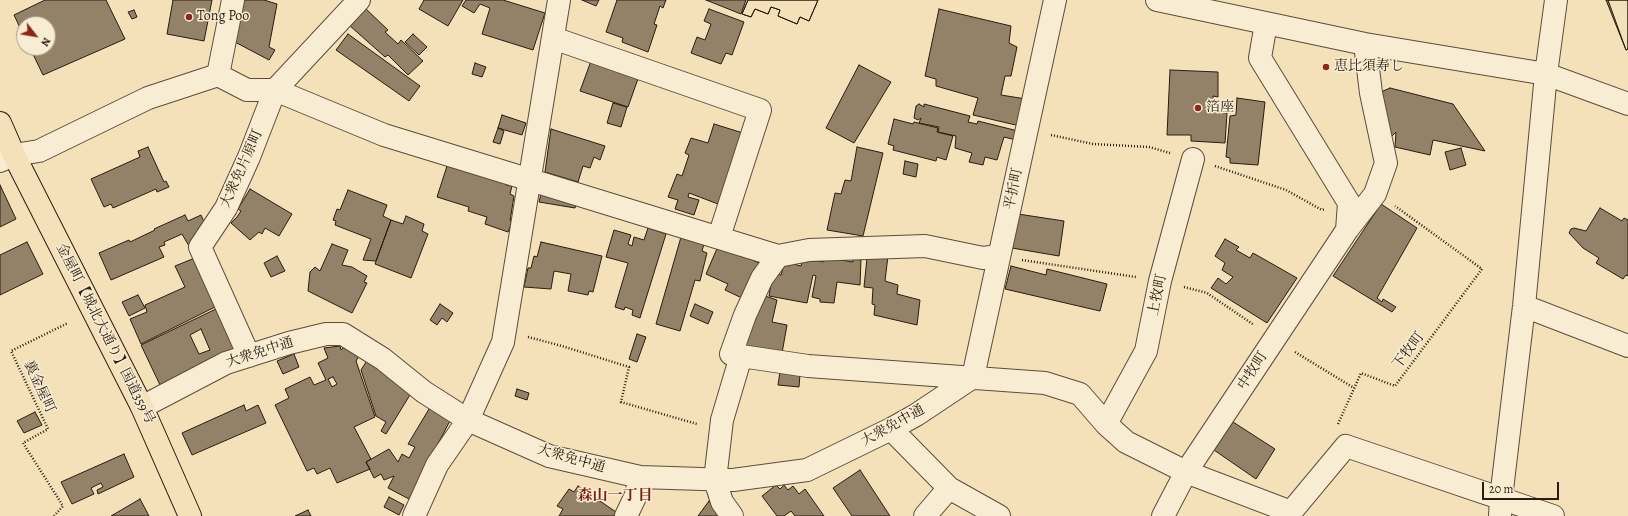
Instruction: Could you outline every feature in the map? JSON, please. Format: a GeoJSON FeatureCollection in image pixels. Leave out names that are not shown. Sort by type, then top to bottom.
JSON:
{"type":"FeatureCollection","features":[{"type":"Feature","properties":{"kind":"highway","name":"金屋町【城北大通り】国道359号"},"geometry":{"type":"LineString","coordinates":[[0,123],[7,158],[142,407],[190,516]]}},
{"type":"Feature","properties":{"kind":"street"},"geometry":{"type":"LineString","coordinates":[[218,75],[233,0]]}},
{"type":"Feature","properties":{"kind":"street","name":"大衆免片原町"},"geometry":{"type":"LineString","coordinates":[[249,356],[200,247],[226,208],[249,157],[275,90],[359,0]]}},
{"type":"Feature","properties":{"kind":"street"},"geometry":{"type":"LineString","coordinates":[[414,516],[437,465],[468,420],[503,342],[559,0]]}},
{"type":"Feature","properties":{"kind":"street","name":"平折町"},"geometry":{"type":"LineString","coordinates":[[973,377],[1055,0]]}},
{"type":"Feature","properties":{"kind":"street"},"geometry":{"type":"LineString","coordinates":[[1157,0],[1189,3],[1365,44],[1546,74],[1628,104]]}},
{"type":"Feature","properties":{"kind":"street"},"geometry":{"type":"LineString","coordinates":[[1501,507],[1524,306],[1546,74],[1556,0]]}},
{"type":"Feature","properties":{"kind":"street"},"geometry":{"type":"LineString","coordinates":[[1266,22],[1260,58],[1349,204],[1347,230]]}},
{"type":"Feature","properties":{"kind":"street"},"geometry":{"type":"LineString","coordinates":[[553,38],[760,110],[719,237]]}},
{"type":"Feature","properties":{"kind":"street","name":"中牧町"},"geometry":{"type":"LineString","coordinates":[[1163,516],[1186,472],[1347,230],[1374,194],[1386,164],[1371,93],[1365,44]]}},
{"type":"Feature","properties":{"kind":"street"},"geometry":{"type":"LineString","coordinates":[[7,158],[39,151],[148,98],[218,75],[247,90],[275,90],[384,135],[778,256],[809,250],[925,246],[983,258],[999,256]]}},
{"type":"Feature","properties":{"kind":"street","name":"上牧町"},"geometry":{"type":"LineString","coordinates":[[1106,424],[1146,351],[1160,281],[1193,159]]}},
{"type":"Feature","properties":{"kind":"street"},"geometry":{"type":"LineString","coordinates":[[778,256],[762,278],[745,315],[731,354],[808,366],[1045,383],[1080,394],[1106,424],[1126,442],[1186,472],[1291,512],[1346,446],[1501,507],[1553,516]]}},
{"type":"Feature","properties":{"kind":"street"},"geometry":{"type":"LineString","coordinates":[[1524,306],[1628,346]]}},
{"type":"Feature","properties":{"kind":"street","name":"大衆免中通"},"geometry":{"type":"LineString","coordinates":[[142,407],[226,363],[326,334],[343,334],[383,359],[424,392],[468,420],[549,456],[640,477],[733,480],[807,470],[916,415],[973,377]]}},
{"type":"Feature","properties":{"kind":"street"},"geometry":{"type":"LineString","coordinates":[[732,516],[722,502],[715,480],[722,420],[741,356]]}},
{"type":"Feature","properties":{"kind":"street"},"geometry":{"type":"LineString","coordinates":[[891,428],[948,488],[998,516]]}},
{"type":"Feature","properties":{"kind":"street"},"geometry":{"type":"LineString","coordinates":[[626,516],[636,496],[640,477]]}},
{"type":"Feature","properties":{"kind":"street"},"geometry":{"type":"LineString","coordinates":[[925,516],[948,488]]}},
{"type":"Feature","properties":{"kind":"path","name":"下牧町"},"geometry":{"type":"LineString","coordinates":[[1346,446],[1333,437],[1361,374],[1395,386],[1482,269],[1382,197],[1374,194]]}},
{"type":"Feature","properties":{"kind":"path"},"geometry":{"type":"LineString","coordinates":[[999,256],[1160,281],[1207,293],[1274,339],[1354,388]]}},
{"type":"Feature","properties":{"kind":"path","name":"裏金屋町"},"geometry":{"type":"LineString","coordinates":[[54,516],[63,506],[23,443],[48,429],[11,351],[68,323]]}},
{"type":"Feature","properties":{"kind":"path"},"geometry":{"type":"LineString","coordinates":[[505,330],[629,367],[621,402],[720,431]]}},
{"type":"Feature","properties":{"kind":"building"},"geometry":{"type":"Polygon","coordinates":[[[45,0],[106,0],[125,39],[43,75],[34,56],[56,56],[56,16],[16,16],[16,19],[14,15],[45,0]]]}},
{"type":"Feature","properties":{"kind":"building","name":"Tong Poo"},"geometry":{"type":"Polygon","coordinates":[[[173,0],[212,0],[204,41],[167,34],[173,0]]]}},
{"type":"Feature","properties":{"kind":"building"},"geometry":{"type":"Polygon","coordinates":[[[241,0],[264,0],[277,4],[269,47],[275,50],[269,60],[233,41],[241,0]]]}},
{"type":"Feature","properties":{"kind":"building"},"geometry":{"type":"Polygon","coordinates":[[[424,0],[463,0],[448,26],[419,9],[424,0]]]}},
{"type":"Feature","properties":{"kind":"building"},"geometry":{"type":"Polygon","coordinates":[[[466,0],[503,0],[545,13],[533,50],[482,34],[490,8],[480,4],[474,13],[462,6],[466,0]]]}},
{"type":"Feature","properties":{"kind":"building"},"geometry":{"type":"Polygon","coordinates":[[[582,0],[599,0],[596,6],[582,0]]]}},
{"type":"Feature","properties":{"kind":"building"},"geometry":{"type":"Polygon","coordinates":[[[617,0],[666,0],[663,8],[660,6],[654,24],[657,25],[648,52],[622,42],[623,38],[606,32],[617,0]]]}},
{"type":"Feature","properties":{"kind":"building"},"geometry":{"type":"Polygon","coordinates":[[[706,0],[746,0],[741,14],[706,0]]]}},
{"type":"Feature","properties":{"kind":"building"},"geometry":{"type":"Polygon","coordinates":[[[748,0],[818,0],[809,21],[800,17],[797,24],[778,16],[780,10],[771,7],[768,14],[755,9],[751,17],[742,14],[748,0]]]}},
{"type":"Feature","properties":{"kind":"building"},"geometry":{"type":"Polygon","coordinates":[[[748,0],[818,0],[809,21],[800,17],[797,24],[778,16],[780,10],[771,7],[768,14],[755,9],[751,17],[742,14],[748,0]]]}},
{"type":"Feature","properties":{"kind":"building"},"geometry":{"type":"Polygon","coordinates":[[[1606,0],[1628,0],[1628,49],[1626,50],[1606,0]]]}},
{"type":"Feature","properties":{"kind":"building"},"geometry":{"type":"Polygon","coordinates":[[[1608,0],[1628,0],[1628,49],[1626,50],[1608,0]]]}},
{"type":"Feature","properties":{"kind":"building"},"geometry":{"type":"Polygon","coordinates":[[[365,8],[388,30],[385,32],[398,44],[401,40],[423,61],[408,75],[388,55],[385,57],[349,25],[365,8]]]}},
{"type":"Feature","properties":{"kind":"building"},"geometry":{"type":"Polygon","coordinates":[[[709,9],[744,22],[732,55],[726,53],[721,64],[691,53],[697,37],[705,40],[711,24],[704,21],[709,9]]]}},
{"type":"Feature","properties":{"kind":"building"},"geometry":{"type":"Polygon","coordinates":[[[939,9],[1011,26],[1009,43],[1017,47],[1011,76],[1005,76],[1001,95],[1026,99],[1020,126],[973,115],[978,98],[936,86],[936,79],[925,76],[939,9]]]}},
{"type":"Feature","properties":{"kind":"building"},"geometry":{"type":"Polygon","coordinates":[[[134,10],[137,17],[132,19],[128,12],[134,10]]]}},
{"type":"Feature","properties":{"kind":"building"},"geometry":{"type":"Polygon","coordinates":[[[348,34],[420,86],[409,101],[336,50],[348,34]]]}},
{"type":"Feature","properties":{"kind":"building"},"geometry":{"type":"Polygon","coordinates":[[[413,34],[427,47],[419,55],[405,42],[413,34]]]}},
{"type":"Feature","properties":{"kind":"building"},"geometry":{"type":"Polygon","coordinates":[[[591,61],[639,76],[628,107],[580,91],[591,61]]]}},
{"type":"Feature","properties":{"kind":"building"},"geometry":{"type":"Polygon","coordinates":[[[475,63],[486,67],[482,77],[472,74],[475,63]]]}},
{"type":"Feature","properties":{"kind":"building"},"geometry":{"type":"Polygon","coordinates":[[[859,65],[891,82],[854,143],[826,128],[859,65]]]}},
{"type":"Feature","properties":{"kind":"building"},"geometry":{"type":"Polygon","coordinates":[[[1170,70],[1218,72],[1218,97],[1213,96],[1214,111],[1227,113],[1225,143],[1191,141],[1191,135],[1167,135],[1170,70]]]}},
{"type":"Feature","properties":{"kind":"building"},"geometry":{"type":"Polygon","coordinates":[[[1390,88],[1453,104],[1485,151],[1433,140],[1430,155],[1395,147],[1396,132],[1389,139],[1381,92],[1390,88]]]}},
{"type":"Feature","properties":{"kind":"building"},"geometry":{"type":"Polygon","coordinates":[[[1237,98],[1265,102],[1258,165],[1230,163],[1230,158],[1226,157],[1230,116],[1236,115],[1237,98]]]}},
{"type":"Feature","properties":{"kind":"building"},"geometry":{"type":"Polygon","coordinates":[[[613,103],[627,107],[621,127],[607,123],[613,103]]]}},
{"type":"Feature","properties":{"kind":"building"},"geometry":{"type":"Polygon","coordinates":[[[919,104],[924,107],[924,104],[970,116],[968,122],[977,124],[978,121],[1018,131],[1016,140],[1004,137],[997,160],[985,157],[983,165],[969,162],[972,153],[955,148],[956,136],[938,132],[939,127],[919,123],[921,118],[918,120],[914,118],[916,106],[919,104]]]}},
{"type":"Feature","properties":{"kind":"building"},"geometry":{"type":"Polygon","coordinates":[[[502,115],[526,123],[522,135],[498,128],[502,115]]]}},
{"type":"Feature","properties":{"kind":"building"},"geometry":{"type":"Polygon","coordinates":[[[894,119],[938,128],[937,132],[953,136],[946,160],[937,157],[936,161],[893,150],[894,146],[888,144],[894,119]]]}},
{"type":"Feature","properties":{"kind":"building"},"geometry":{"type":"Polygon","coordinates":[[[714,124],[743,133],[718,204],[689,193],[688,197],[699,200],[694,215],[675,209],[678,200],[668,197],[677,174],[682,176],[689,155],[685,153],[691,138],[708,143],[714,124]]]}},
{"type":"Feature","properties":{"kind":"building"},"geometry":{"type":"Polygon","coordinates":[[[498,128],[504,131],[500,144],[493,142],[498,128]]]}},
{"type":"Feature","properties":{"kind":"building"},"geometry":{"type":"Polygon","coordinates":[[[551,129],[605,146],[600,160],[594,157],[590,168],[583,166],[578,182],[545,172],[551,129]]]}},
{"type":"Feature","properties":{"kind":"building"},"geometry":{"type":"Polygon","coordinates":[[[148,147],[164,182],[166,181],[169,187],[157,192],[156,189],[113,208],[111,204],[104,207],[91,179],[140,157],[138,151],[148,147]]]}},
{"type":"Feature","properties":{"kind":"building"},"geometry":{"type":"Polygon","coordinates":[[[857,147],[883,153],[863,236],[827,230],[835,193],[841,194],[845,180],[851,181],[857,147]]]}},
{"type":"Feature","properties":{"kind":"building"},"geometry":{"type":"Polygon","coordinates":[[[1461,148],[1466,165],[1450,170],[1445,152],[1461,148]]]}},
{"type":"Feature","properties":{"kind":"building"},"geometry":{"type":"Polygon","coordinates":[[[905,161],[918,164],[916,177],[903,174],[905,161]]]}},
{"type":"Feature","properties":{"kind":"building"},"geometry":{"type":"Polygon","coordinates":[[[447,166],[512,186],[510,194],[514,196],[510,221],[512,222],[508,232],[485,224],[487,217],[468,211],[469,207],[437,197],[447,166]]]}},
{"type":"Feature","properties":{"kind":"building"},"geometry":{"type":"Polygon","coordinates":[[[0,185],[16,219],[0,227],[0,185]]]}},
{"type":"Feature","properties":{"kind":"building"},"geometry":{"type":"Polygon","coordinates":[[[250,189],[292,214],[279,236],[265,228],[262,234],[259,232],[250,240],[231,223],[241,211],[238,209],[250,189]]]}},
{"type":"Feature","properties":{"kind":"building"},"geometry":{"type":"Polygon","coordinates":[[[348,190],[387,205],[383,216],[391,220],[376,261],[363,260],[371,239],[335,225],[336,221],[333,220],[337,209],[340,210],[348,190]]]}},
{"type":"Feature","properties":{"kind":"building"},"geometry":{"type":"Polygon","coordinates":[[[541,194],[576,204],[575,208],[539,202],[541,194]]]}},
{"type":"Feature","properties":{"kind":"building"},"geometry":{"type":"Polygon","coordinates":[[[1381,204],[1417,228],[1377,298],[1382,302],[1383,299],[1396,307],[1392,312],[1333,276],[1381,204]]]}},
{"type":"Feature","properties":{"kind":"building"},"geometry":{"type":"Polygon","coordinates":[[[1600,208],[1622,221],[1624,218],[1628,220],[1628,276],[1626,275],[1623,279],[1596,263],[1599,258],[1583,248],[1569,233],[1571,229],[1574,228],[1586,231],[1600,208]]]}},
{"type":"Feature","properties":{"kind":"building"},"geometry":{"type":"Polygon","coordinates":[[[1018,214],[1064,221],[1059,256],[1012,248],[1018,214]]]}},
{"type":"Feature","properties":{"kind":"building"},"geometry":{"type":"Polygon","coordinates":[[[185,215],[188,221],[201,215],[205,224],[189,246],[182,234],[164,242],[165,245],[159,247],[164,257],[111,280],[99,253],[129,240],[130,242],[185,215]]]}},
{"type":"Feature","properties":{"kind":"building"},"geometry":{"type":"Polygon","coordinates":[[[406,216],[424,224],[422,231],[428,234],[411,278],[375,264],[391,220],[403,224],[406,216]]]}},
{"type":"Feature","properties":{"kind":"building"},"geometry":{"type":"Polygon","coordinates":[[[648,228],[666,234],[640,318],[632,315],[633,310],[625,307],[624,310],[615,307],[628,263],[606,257],[614,230],[631,235],[628,244],[632,246],[634,237],[644,240],[648,228]]]}},
{"type":"Feature","properties":{"kind":"building"},"geometry":{"type":"Polygon","coordinates":[[[681,237],[704,244],[702,251],[707,253],[700,281],[695,280],[680,331],[656,324],[681,237]]]}},
{"type":"Feature","properties":{"kind":"building"},"geometry":{"type":"Polygon","coordinates":[[[1225,239],[1239,247],[1236,250],[1250,258],[1253,253],[1297,278],[1267,323],[1211,288],[1218,278],[1226,284],[1233,277],[1222,270],[1225,263],[1215,256],[1225,239]]]}},
{"type":"Feature","properties":{"kind":"building"},"geometry":{"type":"Polygon","coordinates":[[[27,242],[43,274],[0,295],[0,255],[27,242]]]}},
{"type":"Feature","properties":{"kind":"building"},"geometry":{"type":"Polygon","coordinates":[[[541,242],[602,256],[593,292],[589,291],[588,295],[568,291],[571,274],[554,271],[551,289],[524,287],[528,268],[531,268],[534,256],[537,257],[541,242]]]}},
{"type":"Feature","properties":{"kind":"building"},"geometry":{"type":"Polygon","coordinates":[[[332,244],[348,250],[342,265],[352,267],[367,276],[364,282],[367,283],[352,313],[308,291],[310,272],[315,267],[320,271],[332,244]]]}},
{"type":"Feature","properties":{"kind":"building"},"geometry":{"type":"Polygon","coordinates":[[[719,244],[761,264],[744,299],[725,290],[728,284],[706,274],[719,244]]]}},
{"type":"Feature","properties":{"kind":"building"},"geometry":{"type":"Polygon","coordinates":[[[277,256],[285,271],[271,277],[264,263],[277,256]]]}},
{"type":"Feature","properties":{"kind":"building"},"geometry":{"type":"Polygon","coordinates":[[[888,256],[885,281],[898,285],[897,294],[920,300],[917,325],[874,315],[875,305],[872,304],[873,288],[864,287],[867,258],[888,256]]]}},
{"type":"Feature","properties":{"kind":"building"},"geometry":{"type":"Polygon","coordinates":[[[195,258],[217,306],[141,344],[130,319],[147,312],[145,305],[185,287],[175,266],[195,258]]]}},
{"type":"Feature","properties":{"kind":"building"},"geometry":{"type":"Polygon","coordinates":[[[835,259],[853,262],[853,259],[861,260],[860,285],[837,282],[834,303],[820,302],[820,299],[812,297],[816,276],[813,275],[807,303],[769,296],[772,278],[775,279],[777,274],[781,275],[785,265],[789,266],[789,263],[801,266],[802,262],[823,262],[825,260],[835,259]]]}},
{"type":"Feature","properties":{"kind":"building"},"geometry":{"type":"Polygon","coordinates":[[[1011,266],[1046,275],[1047,269],[1107,284],[1100,311],[1005,289],[1011,266]]]}},
{"type":"Feature","properties":{"kind":"building"},"geometry":{"type":"Polygon","coordinates":[[[138,295],[145,308],[129,316],[122,302],[138,295]]]}},
{"type":"Feature","properties":{"kind":"building"},"geometry":{"type":"Polygon","coordinates":[[[762,295],[777,300],[772,322],[787,325],[782,353],[742,349],[762,295]]]}},
{"type":"Feature","properties":{"kind":"building"},"geometry":{"type":"Polygon","coordinates":[[[440,304],[453,313],[447,322],[442,318],[437,325],[430,320],[440,304]]]}},
{"type":"Feature","properties":{"kind":"building"},"geometry":{"type":"Polygon","coordinates":[[[695,304],[713,312],[708,324],[690,316],[695,304]]]}},
{"type":"Feature","properties":{"kind":"building"},"geometry":{"type":"Polygon","coordinates":[[[218,308],[238,354],[161,387],[141,345],[218,308]]]}},
{"type":"Feature","properties":{"kind":"building"},"geometry":{"type":"Polygon","coordinates":[[[201,329],[210,350],[199,354],[190,335],[201,329]]]}},
{"type":"Feature","properties":{"kind":"building"},"geometry":{"type":"Polygon","coordinates":[[[637,334],[646,337],[637,362],[629,359],[637,334]]]}},
{"type":"Feature","properties":{"kind":"building"},"geometry":{"type":"Polygon","coordinates":[[[346,345],[360,354],[356,361],[375,417],[354,427],[371,459],[366,462],[370,469],[337,483],[330,468],[317,474],[314,468],[307,471],[275,405],[289,398],[285,389],[310,377],[314,385],[326,380],[318,363],[328,358],[324,348],[340,346],[341,350],[346,345]]]}},
{"type":"Feature","properties":{"kind":"building"},"geometry":{"type":"Polygon","coordinates":[[[294,354],[299,367],[283,374],[277,361],[294,354]]]}},
{"type":"Feature","properties":{"kind":"building"},"geometry":{"type":"Polygon","coordinates":[[[368,359],[413,390],[386,434],[381,431],[386,422],[376,416],[361,370],[368,359]]]}},
{"type":"Feature","properties":{"kind":"building"},"geometry":{"type":"Polygon","coordinates":[[[780,372],[800,374],[799,387],[778,385],[780,372]]]}},
{"type":"Feature","properties":{"kind":"building"},"geometry":{"type":"Polygon","coordinates":[[[333,377],[337,384],[332,387],[328,379],[333,377]]]}},
{"type":"Feature","properties":{"kind":"building"},"geometry":{"type":"Polygon","coordinates":[[[517,389],[529,393],[527,400],[515,396],[517,389]]]}},
{"type":"Feature","properties":{"kind":"building"},"geometry":{"type":"Polygon","coordinates":[[[432,404],[452,417],[409,499],[388,488],[394,476],[384,480],[381,474],[374,478],[366,462],[389,449],[398,462],[402,454],[409,458],[415,447],[408,444],[432,404]]]}},
{"type":"Feature","properties":{"kind":"building"},"geometry":{"type":"Polygon","coordinates":[[[244,405],[246,411],[258,405],[266,423],[192,455],[182,433],[244,405]]]}},
{"type":"Feature","properties":{"kind":"building"},"geometry":{"type":"Polygon","coordinates":[[[35,412],[42,425],[24,433],[17,421],[35,412]]]}},
{"type":"Feature","properties":{"kind":"building"},"geometry":{"type":"Polygon","coordinates":[[[1233,422],[1275,449],[1256,479],[1214,450],[1233,422]]]}},
{"type":"Feature","properties":{"kind":"building"},"geometry":{"type":"Polygon","coordinates":[[[124,454],[134,477],[98,494],[97,490],[103,487],[101,483],[91,488],[94,494],[72,504],[61,482],[124,454]]]}},
{"type":"Feature","properties":{"kind":"building"},"geometry":{"type":"Polygon","coordinates":[[[860,470],[890,516],[852,516],[833,488],[860,470]]]}},
{"type":"Feature","properties":{"kind":"building"},"geometry":{"type":"Polygon","coordinates":[[[776,485],[780,489],[784,485],[788,490],[793,486],[799,494],[805,489],[824,516],[795,516],[791,511],[784,516],[777,516],[762,496],[776,485]]]}},
{"type":"Feature","properties":{"kind":"building"},"geometry":{"type":"Polygon","coordinates":[[[578,486],[616,512],[614,516],[559,516],[563,509],[557,506],[569,489],[574,492],[578,486]]]}},
{"type":"Feature","properties":{"kind":"building"},"geometry":{"type":"Polygon","coordinates":[[[389,497],[404,505],[399,515],[384,507],[389,497]]]}},
{"type":"Feature","properties":{"kind":"building"},"geometry":{"type":"Polygon","coordinates":[[[140,499],[149,516],[111,516],[140,499]]]}},
{"type":"Feature","properties":{"kind":"building"},"geometry":{"type":"Polygon","coordinates":[[[709,501],[722,516],[698,516],[709,501]]]}},
{"type":"Feature","properties":{"kind":"building"},"geometry":{"type":"Polygon","coordinates":[[[308,510],[311,516],[295,516],[308,510]]]}},
{"type":"Feature","properties":{"kind":"place","name":"Tong Poo"},"geometry":{"type":"Point","coordinates":[189,17]}},
{"type":"Feature","properties":{"kind":"place","name":"恵比須寿し"},"geometry":{"type":"Point","coordinates":[1326,67]}},
{"type":"Feature","properties":{"kind":"place","name":"箔座"},"geometry":{"type":"Point","coordinates":[1198,108]}},
{"type":"Feature","properties":{"kind":"district","name":"森山一丁目"},"geometry":{"type":"Point","coordinates":[615,496]}}]}
